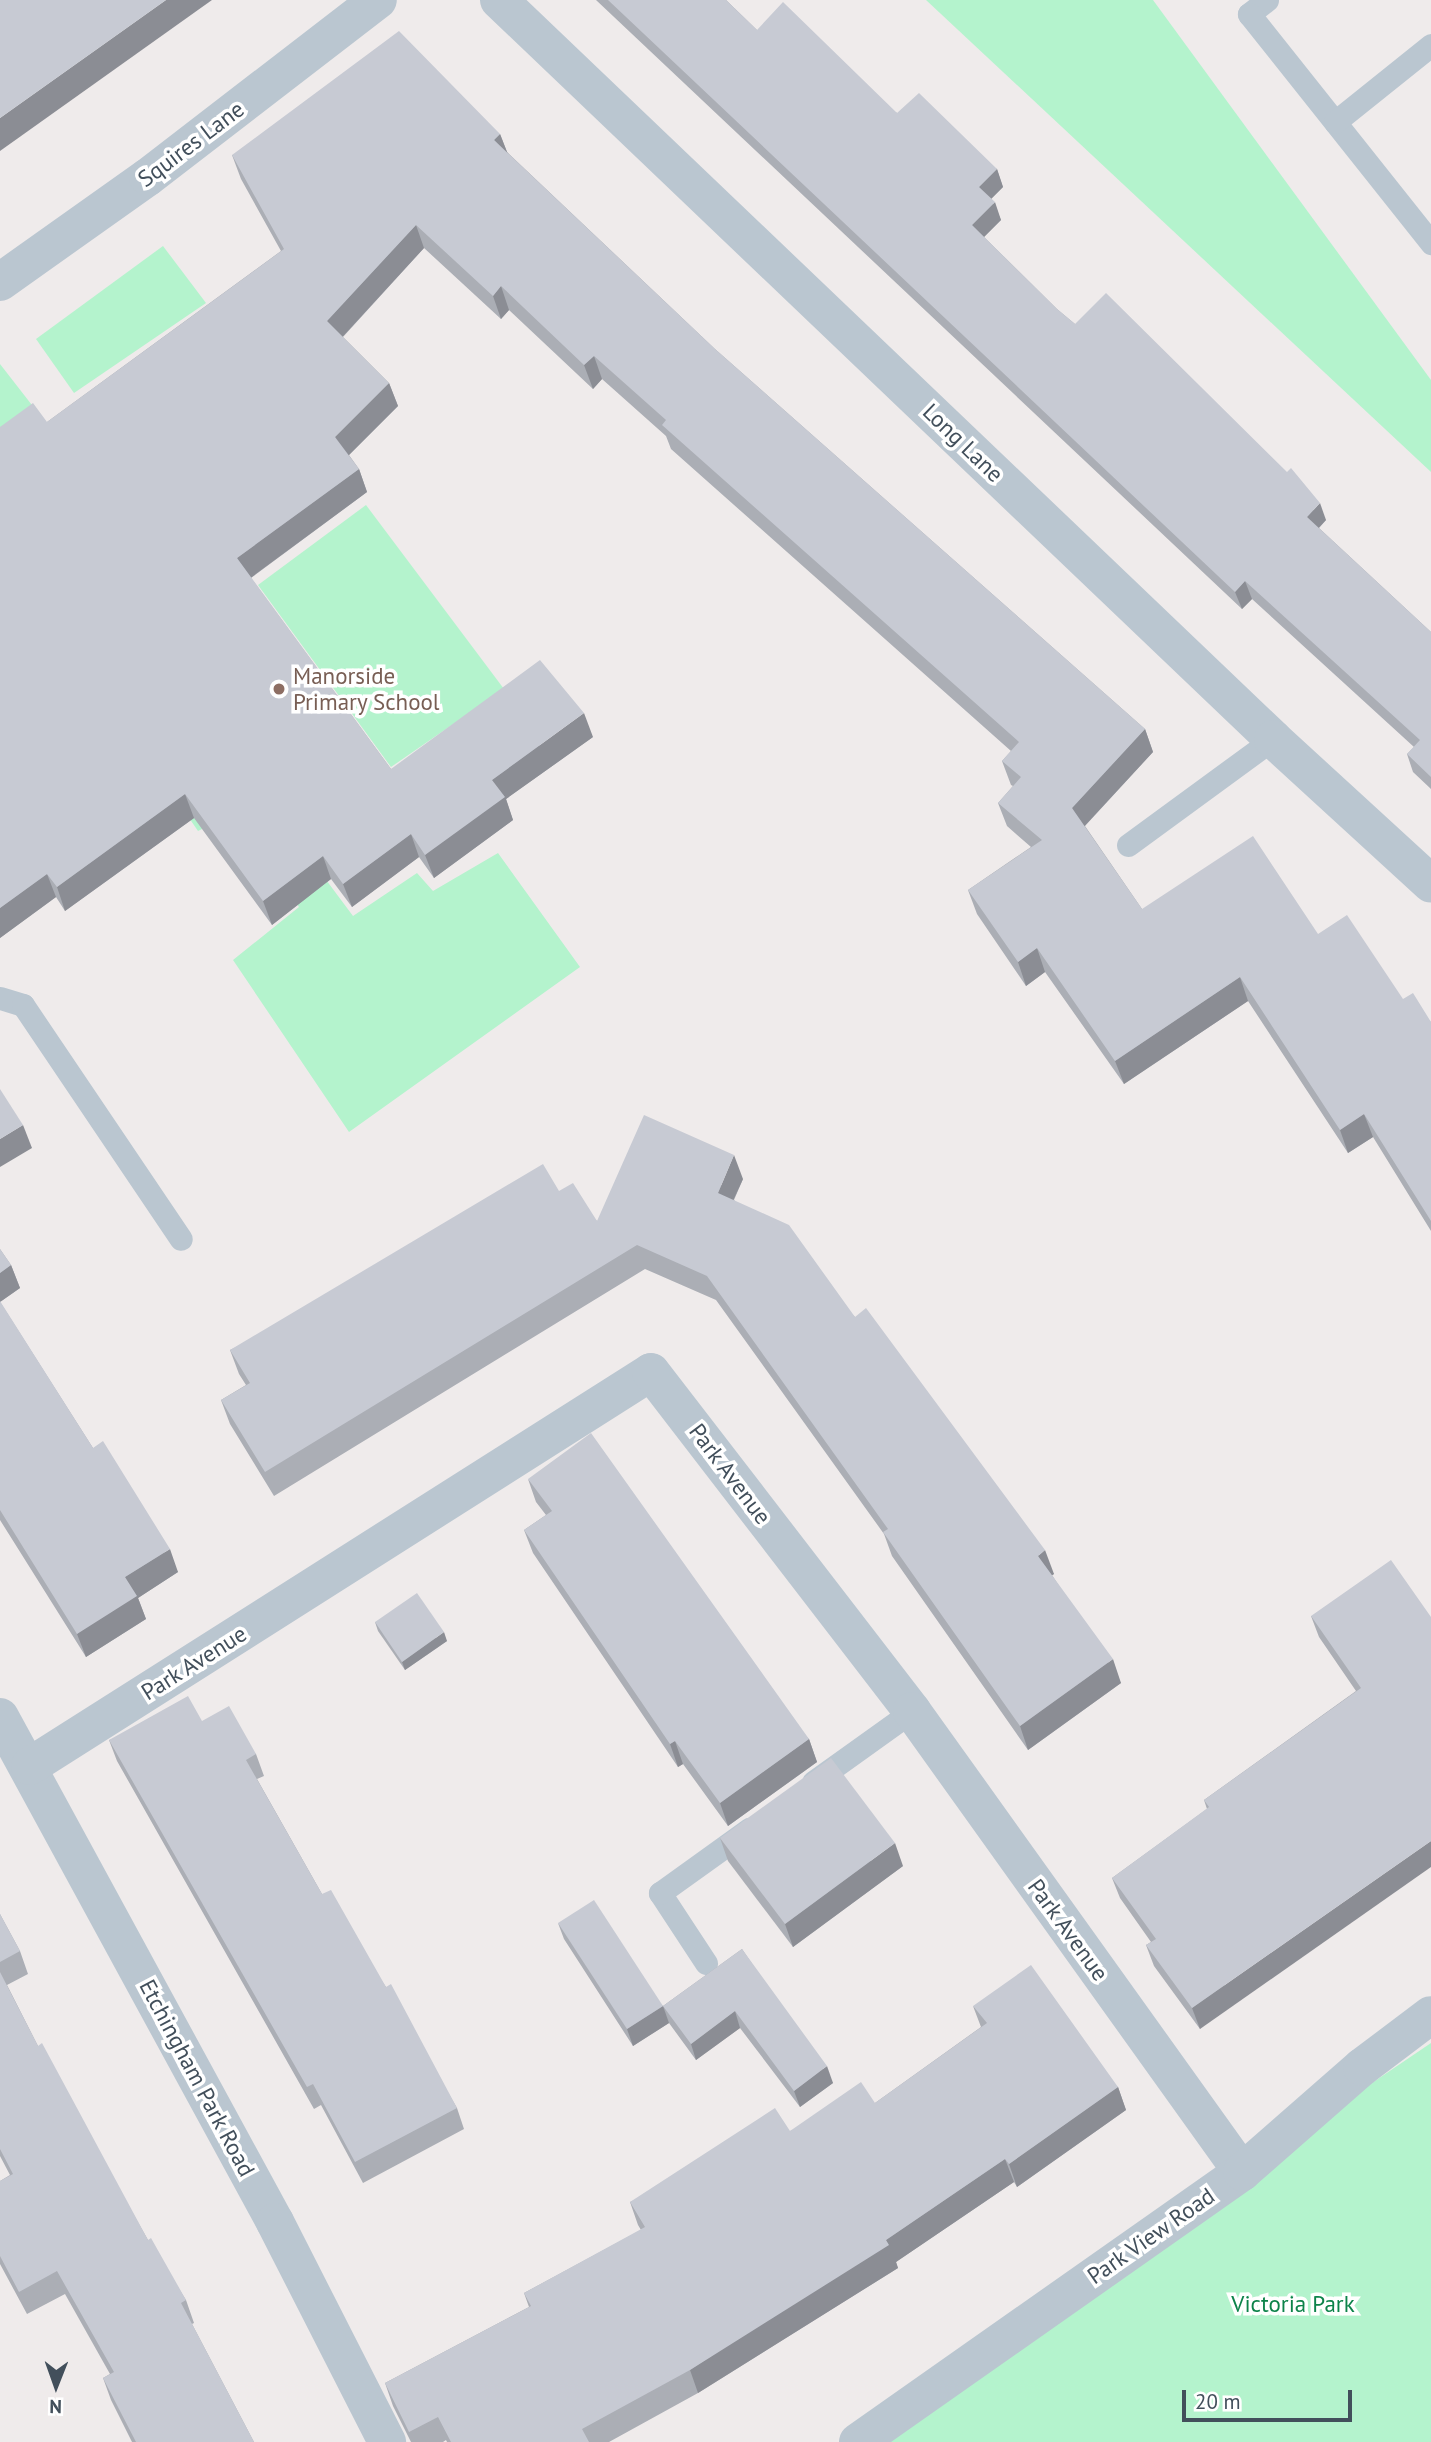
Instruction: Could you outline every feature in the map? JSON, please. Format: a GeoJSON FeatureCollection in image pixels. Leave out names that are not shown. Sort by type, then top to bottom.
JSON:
{"type":"FeatureCollection","features":[{"type":"Feature","properties":{"kind":"street","name":"Squires Lane"},"geometry":{"type":"LineString","coordinates":[[0,282],[136,187],[379,0]]}},
{"type":"Feature","properties":{"kind":"street","name":"Long Lane"},"geometry":{"type":"LineString","coordinates":[[499,0],[1273,739],[1431,884]]}},
{"type":"Feature","properties":{"kind":"street","name":"Park Avenue"},"geometry":{"type":"LineString","coordinates":[[30,1766],[652,1372],[912,1711],[1242,2172]]}},
{"type":"Feature","properties":{"kind":"street","name":"Etchingham Park Road"},"geometry":{"type":"LineString","coordinates":[[0,1717],[30,1766],[268,2210],[387,2442]]}},
{"type":"Feature","properties":{"kind":"street","name":"Park View Road"},"geometry":{"type":"LineString","coordinates":[[858,2442],[1242,2172],[1362,2067],[1431,2015]]}},
{"type":"Feature","properties":{"kind":"lane"},"geometry":{"type":"LineString","coordinates":[[1251,4],[1335,122],[1426,228]]}},
{"type":"Feature","properties":{"kind":"lane"},"geometry":{"type":"LineString","coordinates":[[1335,122],[1431,45]]}},
{"type":"Feature","properties":{"kind":"lane"},"geometry":{"type":"LineString","coordinates":[[1128,845],[1273,739]]}},
{"type":"Feature","properties":{"kind":"lane"},"geometry":{"type":"LineString","coordinates":[[0,998],[23,1005],[181,1239]]}},
{"type":"Feature","properties":{"kind":"lane"},"geometry":{"type":"LineString","coordinates":[[791,1798],[912,1711]]}},
{"type":"Feature","properties":{"kind":"lane"},"geometry":{"type":"LineString","coordinates":[[706,1963],[660,1893],[769,1814]]}},
{"type":"Feature","properties":{"kind":"green space"},"geometry":{"type":"Polygon","coordinates":[[[926,0],[1153,0],[1431,380],[1431,472],[926,0]]]}},
{"type":"Feature","properties":{"kind":"green space"},"geometry":{"type":"Polygon","coordinates":[[[163,246],[206,303],[74,393],[36,339],[163,246]]]}},
{"type":"Feature","properties":{"kind":"green space"},"geometry":{"type":"Polygon","coordinates":[[[0,364],[35,409],[0,433],[0,364]]]}},
{"type":"Feature","properties":{"kind":"green space"},"geometry":{"type":"Polygon","coordinates":[[[366,505],[504,689],[391,767],[258,585],[366,505]]]}},
{"type":"Feature","properties":{"kind":"green space"},"geometry":{"type":"Polygon","coordinates":[[[127,613],[353,916],[417,873],[433,891],[498,853],[580,967],[349,1132],[233,960],[299,907],[228,816],[198,831],[183,809],[127,613]]]}},
{"type":"Feature","properties":{"kind":"green space","name":"Victoria Park"},"geometry":{"type":"Polygon","coordinates":[[[1431,2043],[1431,2442],[857,2442],[1248,2167],[1431,2043]]]}},
{"type":"Feature","properties":{"kind":"building"},"geometry":{"type":"Polygon","coordinates":[[[0,0],[166,0],[0,118],[0,0]]]}},
{"type":"Feature","properties":{"kind":"building"},"geometry":{"type":"Polygon","coordinates":[[[608,0],[726,0],[757,30],[783,2],[897,113],[919,93],[997,169],[979,187],[995,202],[972,225],[1075,324],[1106,293],[1287,472],[1291,468],[1320,503],[1307,517],[1431,632],[1431,777],[1407,754],[1420,740],[1245,581],[1235,592],[608,0]]]}},
{"type":"Feature","properties":{"kind":"building"},"geometry":{"type":"Polygon","coordinates":[[[399,31],[500,134],[494,140],[715,349],[1145,729],[1072,808],[1142,909],[1253,836],[1318,934],[1347,915],[1403,999],[1413,993],[1431,1022],[1431,1221],[1364,1114],[1340,1130],[1240,977],[1115,1061],[1037,948],[1018,962],[968,890],[1042,840],[998,803],[1021,777],[1002,761],[1019,742],[662,425],[666,420],[594,356],[584,365],[501,286],[493,296],[416,225],[327,321],[389,383],[335,437],[359,469],[237,558],[391,769],[540,660],[584,713],[492,780],[505,797],[425,855],[411,834],[343,884],[323,856],[263,901],[185,794],[57,887],[47,874],[0,908],[0,427],[33,403],[47,422],[284,249],[232,155],[399,31]]]}},
{"type":"Feature","properties":{"kind":"building"},"geometry":{"type":"Polygon","coordinates":[[[0,1089],[23,1125],[0,1139],[0,1089]]]}},
{"type":"Feature","properties":{"kind":"building"},"geometry":{"type":"Polygon","coordinates":[[[644,1115],[734,1155],[718,1193],[789,1225],[855,1317],[866,1308],[1045,1550],[1038,1556],[1113,1659],[1020,1726],[883,1532],[888,1529],[707,1276],[637,1245],[265,1472],[221,1400],[250,1383],[230,1350],[543,1164],[559,1191],[573,1183],[597,1221],[644,1115]]]}},
{"type":"Feature","properties":{"kind":"building"},"geometry":{"type":"Polygon","coordinates":[[[0,1249],[11,1265],[0,1273],[0,1249]]]}},
{"type":"Feature","properties":{"kind":"building"},"geometry":{"type":"Polygon","coordinates":[[[0,1301],[93,1448],[103,1441],[170,1549],[125,1577],[137,1596],[77,1634],[0,1510],[0,1301]]]}},
{"type":"Feature","properties":{"kind":"building"},"geometry":{"type":"Polygon","coordinates":[[[591,1433],[809,1739],[720,1803],[675,1741],[670,1744],[524,1530],[552,1511],[528,1479],[591,1433]]]}},
{"type":"Feature","properties":{"kind":"building"},"geometry":{"type":"Polygon","coordinates":[[[1391,1560],[1431,1617],[1431,1841],[1192,2008],[1146,1945],[1156,1939],[1112,1878],[1209,1807],[1204,1800],[1361,1688],[1311,1616],[1391,1560]]]}},
{"type":"Feature","properties":{"kind":"building"},"geometry":{"type":"Polygon","coordinates":[[[417,1593],[444,1632],[402,1662],[375,1622],[417,1593]]]}},
{"type":"Feature","properties":{"kind":"building"},"geometry":{"type":"Polygon","coordinates":[[[188,1696],[202,1721],[229,1706],[256,1754],[246,1760],[322,1894],[331,1890],[386,1987],[391,1984],[457,2108],[355,2162],[313,2084],[307,2087],[109,1740],[188,1696]]]}},
{"type":"Feature","properties":{"kind":"building"},"geometry":{"type":"Polygon","coordinates":[[[831,1758],[895,1843],[785,1924],[720,1838],[831,1758]]]}},
{"type":"Feature","properties":{"kind":"building"},"geometry":{"type":"Polygon","coordinates":[[[594,1900],[663,2006],[627,2029],[558,1923],[594,1900]]]}},
{"type":"Feature","properties":{"kind":"building"},"geometry":{"type":"Polygon","coordinates":[[[0,1914],[20,1951],[0,1962],[0,1914]]]}},
{"type":"Feature","properties":{"kind":"building"},"geometry":{"type":"Polygon","coordinates":[[[742,1949],[827,2066],[794,2091],[735,2011],[691,2044],[663,2006],[742,1949]]]}},
{"type":"Feature","properties":{"kind":"building"},"geometry":{"type":"Polygon","coordinates":[[[1031,1965],[1118,2087],[1009,2164],[1005,2159],[886,2240],[889,2245],[690,2370],[582,2429],[589,2442],[451,2442],[438,2417],[409,2432],[385,2383],[531,2306],[524,2293],[645,2227],[630,2202],[775,2108],[790,2131],[861,2082],[875,2103],[987,2023],[973,2006],[1031,1965]]]}},
{"type":"Feature","properties":{"kind":"building"},"geometry":{"type":"Polygon","coordinates":[[[0,1972],[38,2046],[42,2043],[148,2240],[151,2238],[186,2300],[181,2303],[254,2442],[136,2442],[103,2378],[114,2372],[57,2271],[19,2292],[0,2256],[0,2181],[13,2174],[0,2149],[0,1972]]]}},
{"type":"Feature","properties":{"kind":"place","name":"Manorside Primary School"},"geometry":{"type":"Point","coordinates":[279,689]}}]}
